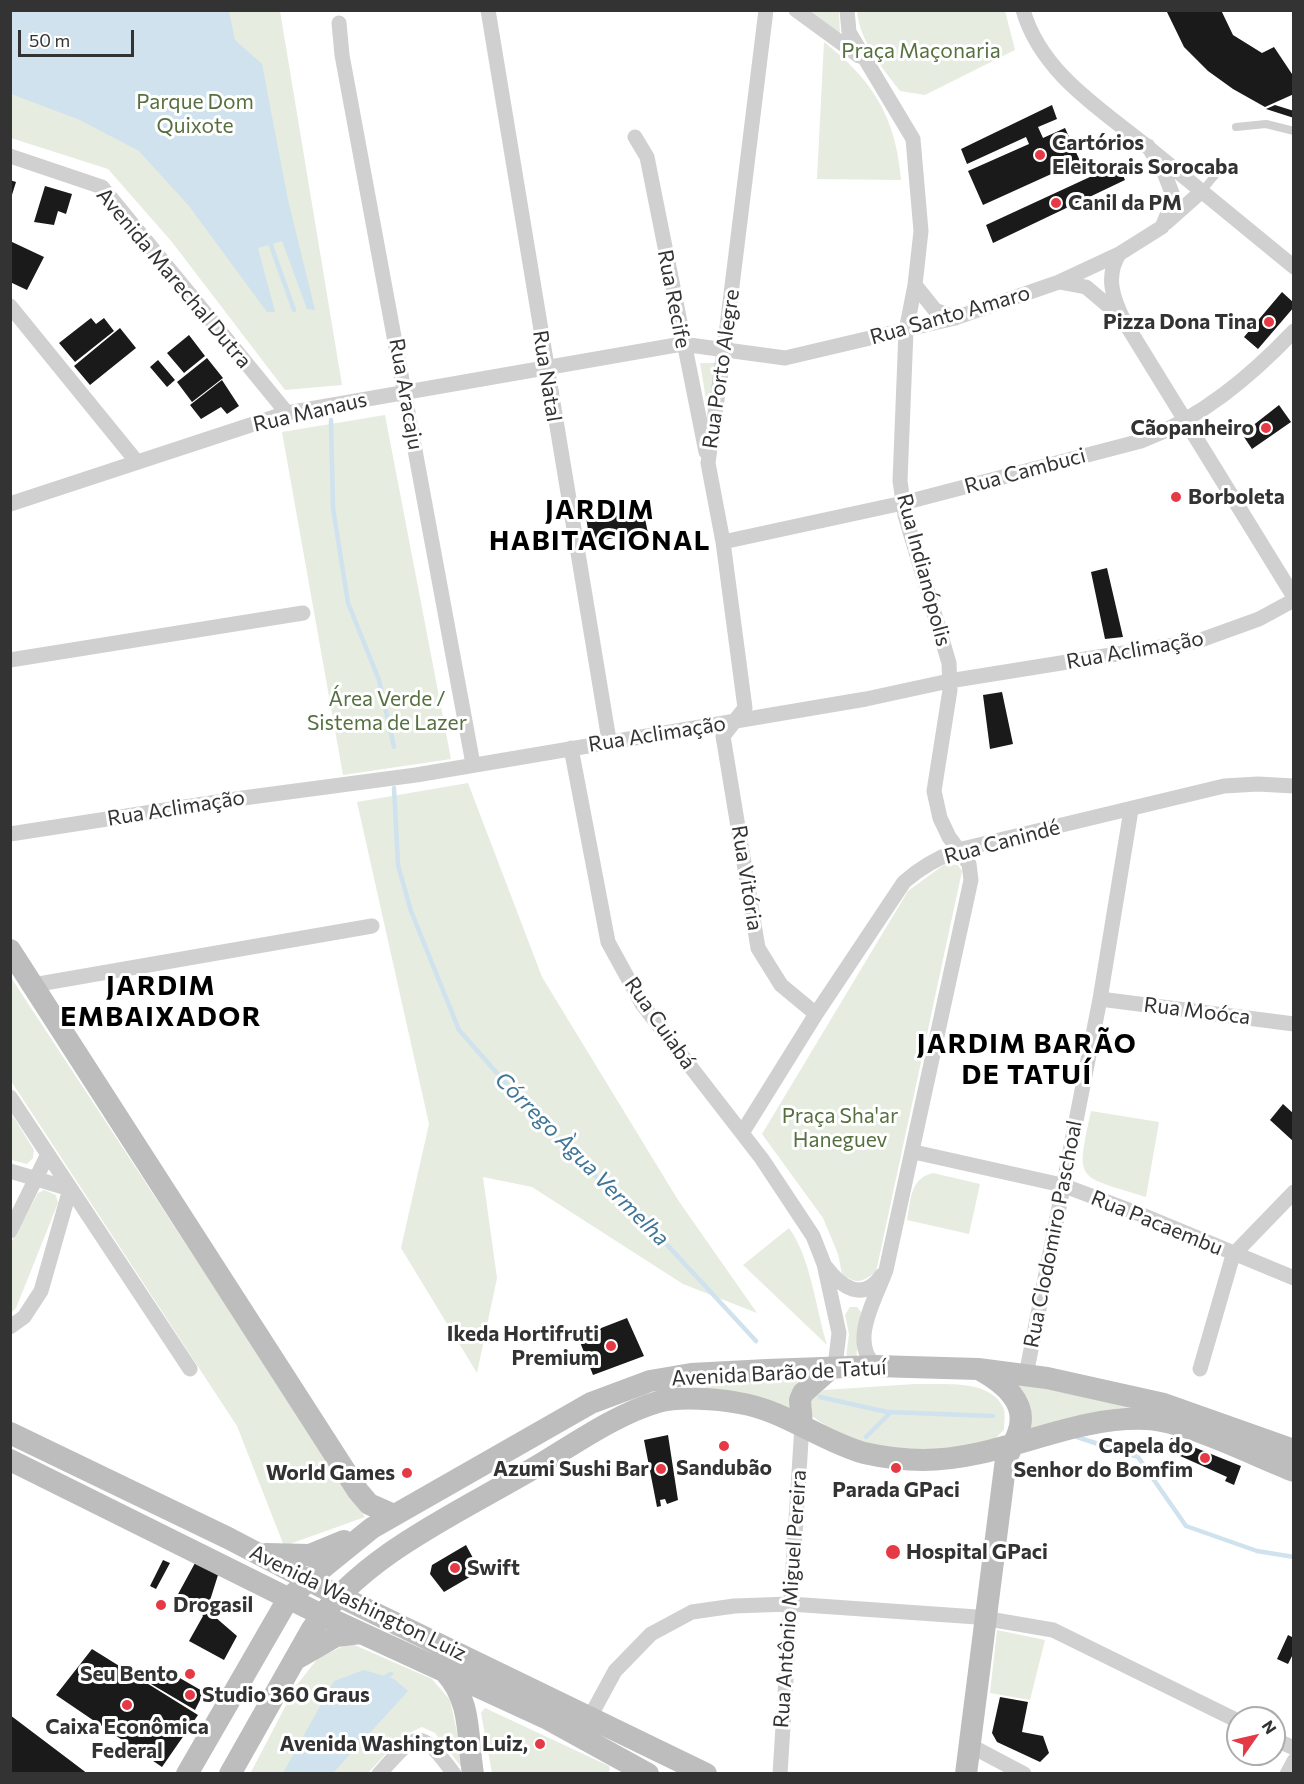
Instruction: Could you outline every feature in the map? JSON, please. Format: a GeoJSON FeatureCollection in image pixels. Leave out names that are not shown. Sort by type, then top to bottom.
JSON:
{"type":"FeatureCollection","features":[{"type":"Feature","properties":{"kind":"main road"},"geometry":{"type":"LineString","coordinates":[[10,950],[358,1491],[369,1504],[394,1515]]}},
{"type":"Feature","properties":{"kind":"main road","name":"Avenida Barão de Tatuí"},"geometry":{"type":"LineString","coordinates":[[187,1773],[288,1599],[309,1580],[372,1528],[394,1515],[591,1403],[650,1381],[691,1374],[876,1366],[978,1369],[1026,1375],[1164,1404],[1293,1450]]}},
{"type":"Feature","properties":{"kind":"main road"},"geometry":{"type":"LineString","coordinates":[[802,1425],[800,1400],[802,1394],[830,1369]]}},
{"type":"Feature","properties":{"kind":"main road"},"geometry":{"type":"LineString","coordinates":[[966,1773],[1006,1459],[1018,1434],[1020,1408],[1003,1384],[978,1369]]}},
{"type":"Feature","properties":{"kind":"main road","name":"Avenida Barão de Tatuí"},"geometry":{"type":"LineString","coordinates":[[230,1773],[294,1659],[322,1615],[352,1582],[402,1546],[618,1419],[660,1401],[705,1400],[741,1403],[790,1419],[864,1453],[923,1460],[975,1455],[1076,1426],[1115,1420],[1149,1419],[1180,1426],[1293,1471]]}},
{"type":"Feature","properties":{"kind":"main road","name":"Avenida Washington Luiz"},"geometry":{"type":"LineString","coordinates":[[10,1433],[339,1596],[706,1773]]}},
{"type":"Feature","properties":{"kind":"main road","name":"Avenida Washington Luiz"},"geometry":{"type":"LineString","coordinates":[[10,1460],[288,1599],[548,1719],[641,1773]]}},
{"type":"Feature","properties":{"kind":"main road"},"geometry":{"type":"LineString","coordinates":[[258,1554],[310,1555],[372,1528]]}},
{"type":"Feature","properties":{"kind":"main road"},"geometry":{"type":"LineString","coordinates":[[294,1659],[336,1636],[360,1633]]}},
{"type":"Feature","properties":{"kind":"main road"},"geometry":{"type":"LineString","coordinates":[[442,1669],[461,1694],[468,1720],[473,1773]]}},
{"type":"Feature","properties":{"kind":"street","name":"Rua Natal"},"geometry":{"type":"LineString","coordinates":[[488,10],[609,740]]}},
{"type":"Feature","properties":{"kind":"street","name":"Rua Porto Alegre"},"geometry":{"type":"LineString","coordinates":[[733,722],[745,708],[723,542],[708,463],[766,10]]}},
{"type":"Feature","properties":{"kind":"street","name":"Rua Indianópolis"},"geometry":{"type":"LineString","coordinates":[[796,10],[864,60]]}},
{"type":"Feature","properties":{"kind":"street","name":"Rua Indianópolis"},"geometry":{"type":"LineString","coordinates":[[847,10],[849,32],[913,139],[921,231],[915,285],[906,331],[900,481],[903,503],[949,663],[949,681],[934,791],[940,818],[958,850],[969,864],[971,880],[914,1152],[886,1270],[863,1341],[868,1360],[876,1366]]}},
{"type":"Feature","properties":{"kind":"street"},"geometry":{"type":"LineString","coordinates":[[1023,10],[1033,34],[1064,78],[1092,104],[1148,147],[1293,267]]}},
{"type":"Feature","properties":{"kind":"street","name":"Rua Aracaju"},"geometry":{"type":"LineString","coordinates":[[339,23],[344,67],[406,392],[473,764]]}},
{"type":"Feature","properties":{"kind":"street","name":"Rua Recife"},"geometry":{"type":"LineString","coordinates":[[635,137],[647,157],[682,344],[708,463]]}},
{"type":"Feature","properties":{"kind":"street"},"geometry":{"type":"LineString","coordinates":[[1148,147],[1165,175],[1174,198],[1162,227]]}},
{"type":"Feature","properties":{"kind":"street","name":"Avenida Marechal Dutra"},"geometry":{"type":"LineString","coordinates":[[10,156],[102,187],[287,413]]}},
{"type":"Feature","properties":{"kind":"street","name":"Rua Santo Amaro"},"geometry":{"type":"LineString","coordinates":[[724,351],[785,358],[955,318],[1059,282],[1119,254],[1162,227],[1202,191]]}},
{"type":"Feature","properties":{"kind":"street"},"geometry":{"type":"LineString","coordinates":[[1119,254],[1110,273],[1112,290],[1124,321],[1293,599]]}},
{"type":"Feature","properties":{"kind":"street"},"geometry":{"type":"LineString","coordinates":[[1059,282],[1086,287],[1104,300],[1124,321]]}},
{"type":"Feature","properties":{"kind":"street"},"geometry":{"type":"LineString","coordinates":[[915,285],[934,310],[955,318]]}},
{"type":"Feature","properties":{"kind":"street"},"geometry":{"type":"LineString","coordinates":[[10,306],[137,462]]}},
{"type":"Feature","properties":{"kind":"street","name":"Rua Cambuci"},"geometry":{"type":"LineString","coordinates":[[723,542],[903,503],[1141,441],[1186,421],[1260,366],[1293,331]]}},
{"type":"Feature","properties":{"kind":"street","name":"Rua Manaus"},"geometry":{"type":"LineString","coordinates":[[10,504],[287,413],[682,344],[724,351]]}},
{"type":"Feature","properties":{"kind":"street","name":"Rua Aclimação"},"geometry":{"type":"LineString","coordinates":[[10,834],[733,722],[867,699],[949,681],[1198,641],[1259,619],[1293,599]]}},
{"type":"Feature","properties":{"kind":"street"},"geometry":{"type":"LineString","coordinates":[[10,660],[303,613]]}},
{"type":"Feature","properties":{"kind":"street","name":"Rua Vitória"},"geometry":{"type":"LineString","coordinates":[[733,722],[723,736],[758,948],[781,985],[816,1014]]}},
{"type":"Feature","properties":{"kind":"street","name":"Rua Cuiabá"},"geometry":{"type":"LineString","coordinates":[[571,748],[609,942],[642,1004],[742,1133],[801,1214],[824,1264],[839,1333],[836,1358],[830,1369]]}},
{"type":"Feature","properties":{"kind":"street","name":"Rua Canindé"},"geometry":{"type":"LineString","coordinates":[[742,1133],[816,1014],[904,882],[936,859],[958,850],[1224,786],[1258,784],[1293,786]]}},
{"type":"Feature","properties":{"kind":"street","name":"Rua Clodomiro Paschoal"},"geometry":{"type":"LineString","coordinates":[[1026,1375],[1100,999],[1131,810]]}},
{"type":"Feature","properties":{"kind":"street"},"geometry":{"type":"LineString","coordinates":[[33,985],[372,927]]}},
{"type":"Feature","properties":{"kind":"street","name":"Rua Moóca"},"geometry":{"type":"LineString","coordinates":[[1100,999],[1293,1023]]}},
{"type":"Feature","properties":{"kind":"street"},"geometry":{"type":"LineString","coordinates":[[10,1097],[190,1369]]}},
{"type":"Feature","properties":{"kind":"street","name":"Rua Pacaembu"},"geometry":{"type":"LineString","coordinates":[[914,1152],[1062,1185],[1142,1215],[1233,1255],[1293,1278]]}},
{"type":"Feature","properties":{"kind":"street"},"geometry":{"type":"LineString","coordinates":[[10,1231],[48,1154]]}},
{"type":"Feature","properties":{"kind":"street"},"geometry":{"type":"LineString","coordinates":[[10,1171],[70,1189]]}},
{"type":"Feature","properties":{"kind":"street"},"geometry":{"type":"LineString","coordinates":[[10,1327],[24,1317],[41,1291],[70,1189]]}},
{"type":"Feature","properties":{"kind":"street"},"geometry":{"type":"LineString","coordinates":[[1200,1369],[1233,1255],[1293,1192]]}},
{"type":"Feature","properties":{"kind":"street"},"geometry":{"type":"LineString","coordinates":[[62,1212],[82,1215],[91,1220]]}},
{"type":"Feature","properties":{"kind":"street","name":"Rua Cuiabá"},"geometry":{"type":"LineString","coordinates":[[824,1264],[840,1284],[854,1291],[875,1284],[886,1270]]}},
{"type":"Feature","properties":{"kind":"street","name":"Rua Antônio Miguel Pereira"},"geometry":{"type":"LineString","coordinates":[[780,1773],[802,1425]]}},
{"type":"Feature","properties":{"kind":"street"},"geometry":{"type":"LineString","coordinates":[[590,1717],[615,1671],[651,1634],[692,1612],[734,1606],[790,1604],[986,1618],[1053,1630],[1226,1715]]}},
{"type":"Feature","properties":{"kind":"street"},"geometry":{"type":"LineString","coordinates":[[380,1773],[410,1742],[424,1740],[433,1744],[454,1773]]}},
{"type":"Feature","properties":{"kind":"street"},"geometry":{"type":"LineString","coordinates":[[971,1746],[1024,1773]]}},
{"type":"Feature","properties":{"kind":"street"},"geometry":{"type":"LineString","coordinates":[[1287,1773],[1293,1761]]}},
{"type":"Feature","properties":{"kind":"lane"},"geometry":{"type":"LineString","coordinates":[[1236,127],[1266,124],[1293,131]]}},
{"type":"Feature","properties":{"kind":"lane"},"geometry":{"type":"LineString","coordinates":[[1202,191],[1222,167]]}},
{"type":"Feature","properties":{"kind":"green space"},"geometry":{"type":"Polygon","coordinates":[[[807,10],[839,11],[840,35],[807,10]]]}},
{"type":"Feature","properties":{"kind":"green space","name":"Parque Dom Quixote"},"geometry":{"type":"Polygon","coordinates":[[[10,11],[280,11],[342,385],[285,390],[172,242],[108,169],[11,138],[10,11]]]}},
{"type":"Feature","properties":{"kind":"green space","name":"Praça Maçonaria"},"geometry":{"type":"Polygon","coordinates":[[[857,11],[1005,11],[1015,50],[925,95],[900,91],[867,43],[857,11]]]}},
{"type":"Feature","properties":{"kind":"green space"},"geometry":{"type":"Polygon","coordinates":[[[824,42],[856,71],[879,102],[894,138],[901,180],[817,179],[824,42]]]}},
{"type":"Feature","properties":{"kind":"green space"},"geometry":{"type":"Polygon","coordinates":[[[700,363],[720,363],[709,418],[700,363]]]}},
{"type":"Feature","properties":{"kind":"green space","name":"Área Verde / Sistema de Lazer"},"geometry":{"type":"Polygon","coordinates":[[[385,415],[451,759],[343,775],[282,432],[385,415]]]}},
{"type":"Feature","properties":{"kind":"green space"},"geometry":{"type":"Polygon","coordinates":[[[468,783],[542,977],[678,1200],[757,1313],[683,1284],[532,1187],[483,1177],[497,1278],[477,1373],[401,1248],[429,1124],[357,802],[468,783]]]}},
{"type":"Feature","properties":{"kind":"green space","name":"Praça Sha'ar Haneguev"},"geometry":{"type":"Polygon","coordinates":[[[945,864],[958,865],[962,871],[876,1272],[863,1280],[856,1281],[842,1274],[838,1254],[823,1218],[762,1134],[908,891],[945,864]]]}},
{"type":"Feature","properties":{"kind":"green space"},"geometry":{"type":"Polygon","coordinates":[[[10,976],[365,1517],[284,1546],[237,1426],[11,1081],[10,976]]]}},
{"type":"Feature","properties":{"kind":"green space"},"geometry":{"type":"Polygon","coordinates":[[[1091,1111],[1159,1122],[1146,1197],[1106,1185],[1087,1173],[1083,1164],[1083,1152],[1091,1111]]]}},
{"type":"Feature","properties":{"kind":"green space"},"geometry":{"type":"Polygon","coordinates":[[[11,1113],[34,1150],[33,1158],[27,1164],[11,1160],[11,1113]]]}},
{"type":"Feature","properties":{"kind":"green space"},"geometry":{"type":"Polygon","coordinates":[[[933,1173],[980,1184],[969,1234],[907,1220],[916,1185],[925,1176],[933,1173]]]}},
{"type":"Feature","properties":{"kind":"green space"},"geometry":{"type":"Polygon","coordinates":[[[44,1190],[56,1195],[58,1203],[16,1308],[11,1313],[11,1243],[38,1193],[44,1190]]]}},
{"type":"Feature","properties":{"kind":"green space"},"geometry":{"type":"Polygon","coordinates":[[[789,1228],[808,1269],[827,1345],[743,1265],[789,1228]]]}},
{"type":"Feature","properties":{"kind":"green space"},"geometry":{"type":"Polygon","coordinates":[[[850,1307],[857,1307],[861,1312],[856,1359],[846,1358],[849,1334],[845,1315],[850,1307]]]}},
{"type":"Feature","properties":{"kind":"green space"},"geometry":{"type":"Polygon","coordinates":[[[799,1379],[793,1391],[794,1411],[705,1390],[706,1383],[799,1379]]]}},
{"type":"Feature","properties":{"kind":"green space"},"geometry":{"type":"Polygon","coordinates":[[[1009,1381],[1168,1415],[1023,1433],[1009,1381]]]}},
{"type":"Feature","properties":{"kind":"green space"},"geometry":{"type":"Polygon","coordinates":[[[915,1384],[964,1385],[987,1391],[1003,1407],[1004,1430],[992,1441],[980,1445],[943,1451],[903,1451],[865,1444],[846,1436],[812,1416],[811,1399],[824,1390],[915,1384]]]}},
{"type":"Feature","properties":{"kind":"green space"},"geometry":{"type":"Polygon","coordinates":[[[997,1630],[1045,1640],[1030,1700],[990,1693],[997,1630]]]}},
{"type":"Feature","properties":{"kind":"green space"},"geometry":{"type":"Polygon","coordinates":[[[350,1643],[432,1679],[450,1700],[466,1773],[435,1733],[422,1727],[401,1737],[368,1773],[250,1774],[296,1686],[318,1658],[350,1643]]]}},
{"type":"Feature","properties":{"kind":"green space"},"geometry":{"type":"Polygon","coordinates":[[[485,1708],[609,1766],[610,1770],[607,1774],[492,1773],[481,1713],[485,1708]]]}},
{"type":"Feature","properties":{"kind":"water","name":"Parque Dom Quixote"},"geometry":{"type":"Polygon","coordinates":[[[11,10],[229,11],[235,40],[262,64],[288,200],[315,310],[307,309],[282,241],[258,248],[275,312],[267,312],[189,206],[139,151],[80,120],[11,94],[11,10]]]}},
{"type":"Feature","properties":{"kind":"water"},"geometry":{"type":"Polygon","coordinates":[[[364,1670],[394,1679],[408,1691],[333,1773],[283,1773],[334,1681],[364,1670]]]}},
{"type":"Feature","properties":{"kind":"building"},"geometry":{"type":"Polygon","coordinates":[[[1166,10],[1221,10],[1233,35],[1262,53],[1274,47],[1294,77],[1294,94],[1265,107],[1233,89],[1208,71],[1184,47],[1166,10]]]}},
{"type":"Feature","properties":{"kind":"building","name":"Cartórios Eleitorais Sorocaba"},"geometry":{"type":"Polygon","coordinates":[[[1052,105],[1057,119],[1038,127],[1043,138],[1065,128],[1080,161],[983,205],[968,171],[1029,144],[1026,137],[967,164],[961,149],[1052,105]]]}},
{"type":"Feature","properties":{"kind":"building"},"geometry":{"type":"Polygon","coordinates":[[[1275,105],[1294,111],[1294,118],[1266,109],[1275,105]]]}},
{"type":"Feature","properties":{"kind":"building","name":"Canil da PM"},"geometry":{"type":"Polygon","coordinates":[[[1118,164],[1125,180],[993,243],[986,225],[1118,164]]]}},
{"type":"Feature","properties":{"kind":"building"},"geometry":{"type":"Polygon","coordinates":[[[10,180],[16,182],[11,198],[10,198],[10,180]]]}},
{"type":"Feature","properties":{"kind":"building"},"geometry":{"type":"Polygon","coordinates":[[[45,186],[72,194],[66,214],[58,211],[54,225],[34,222],[45,186]]]}},
{"type":"Feature","properties":{"kind":"building"},"geometry":{"type":"Polygon","coordinates":[[[10,241],[44,257],[27,290],[10,282],[10,241]]]}},
{"type":"Feature","properties":{"kind":"building","name":"Pizza Dona Tina"},"geometry":{"type":"Polygon","coordinates":[[[1282,292],[1294,303],[1294,307],[1258,349],[1244,337],[1282,292]]]}},
{"type":"Feature","properties":{"kind":"building"},"geometry":{"type":"Polygon","coordinates":[[[91,318],[96,324],[104,318],[114,331],[75,362],[59,343],[91,318]]]}},
{"type":"Feature","properties":{"kind":"building"},"geometry":{"type":"Polygon","coordinates":[[[120,328],[136,348],[90,385],[74,366],[120,328]]]}},
{"type":"Feature","properties":{"kind":"building"},"geometry":{"type":"Polygon","coordinates":[[[189,335],[205,356],[184,373],[167,353],[189,335]]]}},
{"type":"Feature","properties":{"kind":"building"},"geometry":{"type":"Polygon","coordinates":[[[207,358],[223,378],[192,402],[177,382],[207,358]]]}},
{"type":"Feature","properties":{"kind":"building"},"geometry":{"type":"Polygon","coordinates":[[[158,360],[175,380],[167,387],[150,367],[158,360]]]}},
{"type":"Feature","properties":{"kind":"building"},"geometry":{"type":"Polygon","coordinates":[[[222,380],[239,406],[227,414],[221,407],[201,419],[190,405],[222,380]]]}},
{"type":"Feature","properties":{"kind":"building","name":"Cãopanheiro"},"geometry":{"type":"Polygon","coordinates":[[[1279,405],[1291,422],[1252,449],[1242,434],[1279,405]]]}},
{"type":"Feature","properties":{"kind":"building"},"geometry":{"type":"Polygon","coordinates":[[[643,509],[648,533],[590,542],[586,517],[643,509]]]}},
{"type":"Feature","properties":{"kind":"building"},"geometry":{"type":"Polygon","coordinates":[[[1107,568],[1123,637],[1105,639],[1091,572],[1107,568]]]}},
{"type":"Feature","properties":{"kind":"building"},"geometry":{"type":"Polygon","coordinates":[[[1002,692],[1013,744],[990,749],[983,695],[1002,692]]]}},
{"type":"Feature","properties":{"kind":"building"},"geometry":{"type":"Polygon","coordinates":[[[1283,1104],[1294,1114],[1294,1142],[1270,1120],[1283,1104]]]}},
{"type":"Feature","properties":{"kind":"building","name":"Ikeda Hortifruti Premium"},"geometry":{"type":"Polygon","coordinates":[[[627,1318],[644,1356],[593,1375],[578,1337],[627,1318]]]}},
{"type":"Feature","properties":{"kind":"building","name":"Azumi Sushi Bar"},"geometry":{"type":"Polygon","coordinates":[[[668,1435],[678,1500],[667,1504],[665,1499],[660,1500],[661,1506],[657,1507],[644,1440],[668,1435]]]}},
{"type":"Feature","properties":{"kind":"building","name":"Capela do Senhor do Bomfim"},"geometry":{"type":"Polygon","coordinates":[[[1171,1438],[1241,1466],[1234,1485],[1225,1481],[1227,1477],[1178,1455],[1179,1451],[1168,1445],[1171,1438]]]}},
{"type":"Feature","properties":{"kind":"building","name":"Swift"},"geometry":{"type":"Polygon","coordinates":[[[466,1545],[480,1571],[444,1592],[430,1574],[432,1565],[466,1545]]]}},
{"type":"Feature","properties":{"kind":"building"},"geometry":{"type":"Polygon","coordinates":[[[163,1560],[170,1563],[156,1589],[150,1586],[163,1560]]]}},
{"type":"Feature","properties":{"kind":"building"},"geometry":{"type":"Polygon","coordinates":[[[195,1563],[218,1575],[207,1610],[237,1636],[224,1660],[189,1641],[203,1616],[197,1607],[177,1596],[195,1563]]]}},
{"type":"Feature","properties":{"kind":"building"},"geometry":{"type":"Polygon","coordinates":[[[1288,1635],[1294,1638],[1294,1652],[1288,1664],[1277,1659],[1288,1635]]]}},
{"type":"Feature","properties":{"kind":"building","name":"Caixa Econômica Federal"},"geometry":{"type":"Polygon","coordinates":[[[92,1649],[198,1715],[162,1767],[56,1695],[92,1649]]]}},
{"type":"Feature","properties":{"kind":"building"},"geometry":{"type":"Polygon","coordinates":[[[159,1666],[204,1692],[195,1710],[151,1684],[159,1666]]]}},
{"type":"Feature","properties":{"kind":"building"},"geometry":{"type":"Polygon","coordinates":[[[1000,1697],[1028,1702],[1022,1732],[1043,1736],[1049,1753],[1040,1762],[997,1742],[992,1733],[1000,1697]]]}},
{"type":"Feature","properties":{"kind":"building"},"geometry":{"type":"Polygon","coordinates":[[[10,1715],[88,1774],[10,1774],[10,1715]]]}},
{"type":"Feature","properties":{"kind":"waterway","name":"Córrego Àgua Vermelha"},"geometry":{"type":"LineString","coordinates":[[269,240],[294,310]]}},
{"type":"Feature","properties":{"kind":"waterway","name":"Córrego Àgua Vermelha"},"geometry":{"type":"LineString","coordinates":[[331,420],[333,508],[348,603],[379,680],[394,747]]}},
{"type":"Feature","properties":{"kind":"waterway","name":"Córrego Àgua Vermelha"},"geometry":{"type":"LineString","coordinates":[[394,788],[398,865],[411,911],[459,1030],[548,1131],[658,1235],[756,1341]]}},
{"type":"Feature","properties":{"kind":"waterway","name":"Córrego Àgua Vermelha"},"geometry":{"type":"LineString","coordinates":[[820,1397],[887,1412],[993,1416]]}},
{"type":"Feature","properties":{"kind":"waterway"},"geometry":{"type":"LineString","coordinates":[[866,1437],[891,1412]]}},
{"type":"Feature","properties":{"kind":"waterway","name":"Córrego Àgua Vermelha"},"geometry":{"type":"LineString","coordinates":[[1077,1437],[1138,1457],[1186,1526],[1257,1551],[1294,1557]]}},
{"type":"Feature","properties":{"kind":"waterway"},"geometry":{"type":"LineString","coordinates":[[382,1679],[391,1674]]}},
{"type":"Feature","properties":{"kind":"place","name":"Cartórios Eleitorais Sorocaba"},"geometry":{"type":"Point","coordinates":[1040,155]}},
{"type":"Feature","properties":{"kind":"place","name":"Canil da PM"},"geometry":{"type":"Point","coordinates":[1056,203]}},
{"type":"Feature","properties":{"kind":"place","name":"Pizza Dona Tina"},"geometry":{"type":"Point","coordinates":[1269,322]}},
{"type":"Feature","properties":{"kind":"place","name":"Cãopanheiro"},"geometry":{"type":"Point","coordinates":[1266,428]}},
{"type":"Feature","properties":{"kind":"place","name":"Borboleta"},"geometry":{"type":"Point","coordinates":[1176,497]}},
{"type":"Feature","properties":{"kind":"place","name":"Ikeda Hortifruti Premium"},"geometry":{"type":"Point","coordinates":[611,1346]}},
{"type":"Feature","properties":{"kind":"place","name":"Sandubão"},"geometry":{"type":"Point","coordinates":[724,1446]}},
{"type":"Feature","properties":{"kind":"place","name":"Capela do Senhor do Bomfim"},"geometry":{"type":"Point","coordinates":[1205,1458]}},
{"type":"Feature","properties":{"kind":"place","name":"Parada GPaci"},"geometry":{"type":"Point","coordinates":[896,1468]}},
{"type":"Feature","properties":{"kind":"place","name":"Azumi Sushi Bar"},"geometry":{"type":"Point","coordinates":[661,1469]}},
{"type":"Feature","properties":{"kind":"place","name":"World Games"},"geometry":{"type":"Point","coordinates":[407,1473]}},
{"type":"Feature","properties":{"kind":"place","name":"Hospital GPaci"},"geometry":{"type":"Point","coordinates":[893,1552]}},
{"type":"Feature","properties":{"kind":"place","name":"Swift"},"geometry":{"type":"Point","coordinates":[455,1568]}},
{"type":"Feature","properties":{"kind":"place","name":"Drogasil"},"geometry":{"type":"Point","coordinates":[161,1605]}},
{"type":"Feature","properties":{"kind":"place","name":"Seu Bento"},"geometry":{"type":"Point","coordinates":[190,1674]}},
{"type":"Feature","properties":{"kind":"place","name":"Studio 360 Graus"},"geometry":{"type":"Point","coordinates":[190,1695]}},
{"type":"Feature","properties":{"kind":"place","name":"Caixa Econômica Federal"},"geometry":{"type":"Point","coordinates":[127,1705]}},
{"type":"Feature","properties":{"kind":"place","name":"Avenida Washington Luiz,"},"geometry":{"type":"Point","coordinates":[540,1744]}},
{"type":"Feature","properties":{"kind":"district","name":"JARDIM HABITACIONAL"},"geometry":{"type":"Point","coordinates":[600,526]}},
{"type":"Feature","properties":{"kind":"district","name":"JARDIM EMBAIXADOR"},"geometry":{"type":"Point","coordinates":[161,1002]}},
{"type":"Feature","properties":{"kind":"district","name":"JARDIM BARÃO DE TATUÍ"},"geometry":{"type":"Point","coordinates":[1027,1060]}}]}
